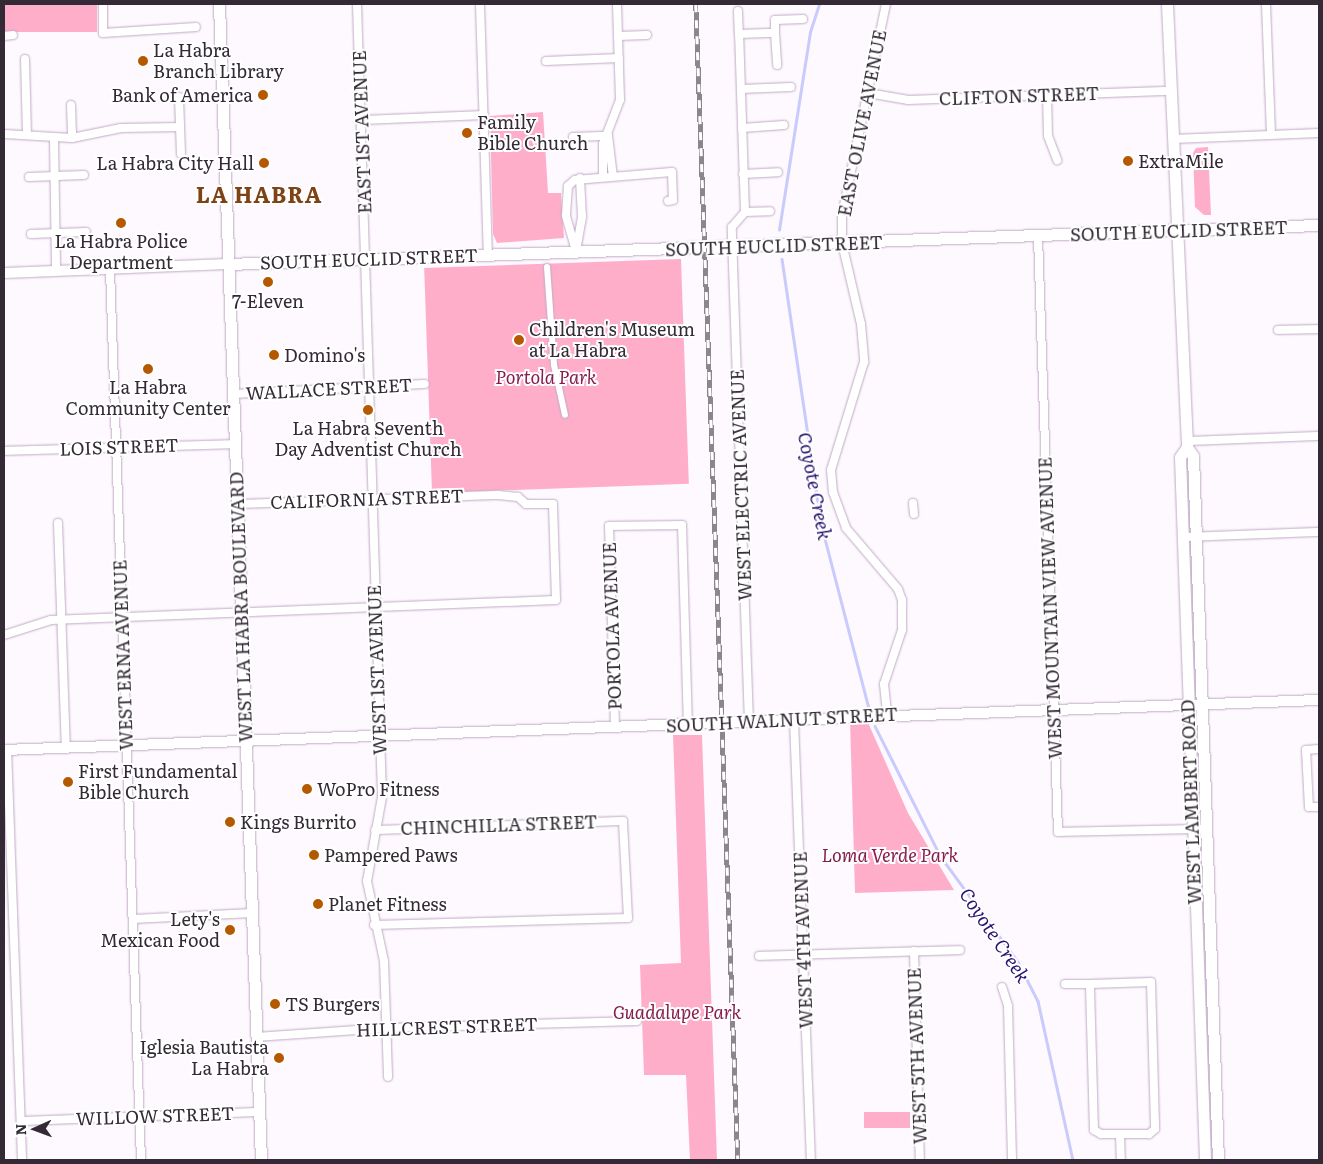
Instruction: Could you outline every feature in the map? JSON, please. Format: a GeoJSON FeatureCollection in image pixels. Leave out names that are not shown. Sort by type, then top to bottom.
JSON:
{"type":"FeatureCollection","features":[{"type":"Feature","properties":{"kind":"main road","name":"WEST LA HABRA BOULEVARD"},"geometry":{"type":"LineString","coordinates":[[219,4],[261,1160]]}},
{"type":"Feature","properties":{"kind":"main road","name":"WEST LAMBERT ROAD"},"geometry":{"type":"LineString","coordinates":[[1168,4],[1187,444],[1193,456],[1218,1160]]}},
{"type":"Feature","properties":{"kind":"main road","name":"SOUTH EUCLID STREET"},"geometry":{"type":"LineString","coordinates":[[228,264],[576,251],[787,246],[1319,225]]}},
{"type":"Feature","properties":{"kind":"main road","name":"WEST LAMBERT ROAD"},"geometry":{"type":"LineString","coordinates":[[1187,444],[1180,457],[1205,1160]]}},
{"type":"Feature","properties":{"kind":"street"},"geometry":{"type":"LineString","coordinates":[[103,4],[103,33],[196,27]]}},
{"type":"Feature","properties":{"kind":"street","name":"EAST 1ST AVENUE"},"geometry":{"type":"LineString","coordinates":[[357,4],[363,120],[366,259]]}},
{"type":"Feature","properties":{"kind":"street"},"geometry":{"type":"LineString","coordinates":[[480,4],[488,254]]}},
{"type":"Feature","properties":{"kind":"street"},"geometry":{"type":"LineString","coordinates":[[603,174],[603,144],[608,136],[620,100],[617,4]]}},
{"type":"Feature","properties":{"kind":"street","name":"EAST OLIVE AVENUE"},"geometry":{"type":"LineString","coordinates":[[886,4],[842,214],[842,243],[861,324],[864,362],[835,452],[833,492],[857,546],[898,589],[902,600],[902,630],[884,684],[887,715]]}},
{"type":"Feature","properties":{"kind":"street"},"geometry":{"type":"LineString","coordinates":[[1266,4],[1271,135]]}},
{"type":"Feature","properties":{"kind":"street"},"geometry":{"type":"LineString","coordinates":[[738,11],[745,212],[770,211]]}},
{"type":"Feature","properties":{"kind":"street"},"geometry":{"type":"LineString","coordinates":[[777,65],[775,20],[803,19]]}},
{"type":"Feature","properties":{"kind":"street"},"geometry":{"type":"LineString","coordinates":[[739,34],[776,33]]}},
{"type":"Feature","properties":{"kind":"street"},"geometry":{"type":"LineString","coordinates":[[4,36],[13,35]]}},
{"type":"Feature","properties":{"kind":"street"},"geometry":{"type":"LineString","coordinates":[[618,36],[648,35]]}},
{"type":"Feature","properties":{"kind":"street"},"geometry":{"type":"LineString","coordinates":[[546,61],[618,58]]}},
{"type":"Feature","properties":{"kind":"street"},"geometry":{"type":"LineString","coordinates":[[25,59],[27,134]]}},
{"type":"Feature","properties":{"kind":"street"},"geometry":{"type":"LineString","coordinates":[[741,89],[791,87]]}},
{"type":"Feature","properties":{"kind":"street","name":"CLIFTON STREET"},"geometry":{"type":"LineString","coordinates":[[868,93],[908,100],[1171,91]]}},
{"type":"Feature","properties":{"kind":"street"},"geometry":{"type":"LineString","coordinates":[[1047,95],[1048,136],[1057,160]]}},
{"type":"Feature","properties":{"kind":"street"},"geometry":{"type":"LineString","coordinates":[[179,97],[181,154]]}},
{"type":"Feature","properties":{"kind":"street"},"geometry":{"type":"LineString","coordinates":[[71,105],[72,138]]}},
{"type":"Feature","properties":{"kind":"street"},"geometry":{"type":"LineString","coordinates":[[363,120],[484,115]]}},
{"type":"Feature","properties":{"kind":"street"},"geometry":{"type":"LineString","coordinates":[[742,128],[784,125]]}},
{"type":"Feature","properties":{"kind":"street"},"geometry":{"type":"LineString","coordinates":[[4,134],[27,134],[54,139],[72,138],[121,128],[180,127]]}},
{"type":"Feature","properties":{"kind":"street"},"geometry":{"type":"LineString","coordinates":[[1173,139],[1319,133]]}},
{"type":"Feature","properties":{"kind":"street"},"geometry":{"type":"LineString","coordinates":[[573,137],[608,136]]}},
{"type":"Feature","properties":{"kind":"street"},"geometry":{"type":"LineString","coordinates":[[608,136],[613,174]]}},
{"type":"Feature","properties":{"kind":"street"},"geometry":{"type":"LineString","coordinates":[[54,139],[58,233],[56,271]]}},
{"type":"Feature","properties":{"kind":"street"},"geometry":{"type":"LineString","coordinates":[[576,251],[569,236],[567,191],[580,178],[603,174],[672,172],[673,200],[668,201]]}},
{"type":"Feature","properties":{"kind":"street"},"geometry":{"type":"LineString","coordinates":[[743,174],[778,172]]}},
{"type":"Feature","properties":{"kind":"street"},"geometry":{"type":"LineString","coordinates":[[29,177],[84,175]]}},
{"type":"Feature","properties":{"kind":"street"},"geometry":{"type":"LineString","coordinates":[[576,251],[582,218],[580,178]]}},
{"type":"Feature","properties":{"kind":"street","name":"WEST ELECTRIC AVENUE"},"geometry":{"type":"LineString","coordinates":[[745,212],[732,227],[732,247],[749,723]]}},
{"type":"Feature","properties":{"kind":"street"},"geometry":{"type":"LineString","coordinates":[[31,234],[86,232]]}},
{"type":"Feature","properties":{"kind":"street","name":"WEST MOUNTAIN VIEW AVENUE"},"geometry":{"type":"LineString","coordinates":[[1038,236],[1058,832],[1206,829]]}},
{"type":"Feature","properties":{"kind":"street","name":"WEST 1ST AVENUE"},"geometry":{"type":"LineString","coordinates":[[366,259],[366,388],[382,796],[367,881],[374,925],[384,961],[388,1077]]}},
{"type":"Feature","properties":{"kind":"street"},"geometry":{"type":"LineString","coordinates":[[4,272],[228,264]]}},
{"type":"Feature","properties":{"kind":"street"},"geometry":{"type":"LineString","coordinates":[[547,267],[554,365],[564,415]]}},
{"type":"Feature","properties":{"kind":"street","name":"WEST ERNA AVENUE"},"geometry":{"type":"LineString","coordinates":[[110,269],[141,1160]]}},
{"type":"Feature","properties":{"kind":"street"},"geometry":{"type":"LineString","coordinates":[[1278,330],[1319,328]]}},
{"type":"Feature","properties":{"kind":"street","name":"WALLACE STREET"},"geometry":{"type":"LineString","coordinates":[[233,394],[425,384]]}},
{"type":"Feature","properties":{"kind":"street"},"geometry":{"type":"LineString","coordinates":[[1187,444],[1319,436]]}},
{"type":"Feature","properties":{"kind":"street","name":"LOIS STREET"},"geometry":{"type":"LineString","coordinates":[[4,451],[235,444]]}},
{"type":"Feature","properties":{"kind":"street","name":"CALIFORNIA STREET"},"geometry":{"type":"LineString","coordinates":[[237,504],[370,496],[498,495],[518,497],[526,504],[553,504],[556,600],[374,607]]}},
{"type":"Feature","properties":{"kind":"street"},"geometry":{"type":"LineString","coordinates":[[913,504],[914,514]]}},
{"type":"Feature","properties":{"kind":"street"},"geometry":{"type":"LineString","coordinates":[[58,523],[66,747]]}},
{"type":"Feature","properties":{"kind":"street","name":"PORTOLA AVENUE"},"geometry":{"type":"LineString","coordinates":[[615,727],[609,526],[682,525],[688,725]]}},
{"type":"Feature","properties":{"kind":"street"},"geometry":{"type":"LineString","coordinates":[[1183,537],[1319,532]]}},
{"type":"Feature","properties":{"kind":"street"},"geometry":{"type":"LineString","coordinates":[[4,635],[61,619],[374,607]]}},
{"type":"Feature","properties":{"kind":"street","name":"SOUTH WALNUT STREET"},"geometry":{"type":"LineString","coordinates":[[6,750],[1319,700]]}},
{"type":"Feature","properties":{"kind":"street","name":"WEST 4TH AVENUE"},"geometry":{"type":"LineString","coordinates":[[794,720],[811,1160]]}},
{"type":"Feature","properties":{"kind":"street"},"geometry":{"type":"LineString","coordinates":[[1319,749],[1306,750],[1309,807],[1319,807]]}},
{"type":"Feature","properties":{"kind":"street"},"geometry":{"type":"LineString","coordinates":[[6,750],[22,1160]]}},
{"type":"Feature","properties":{"kind":"street","name":"CHINCHILLA STREET"},"geometry":{"type":"LineString","coordinates":[[374,925],[628,918],[623,821],[375,830]]}},
{"type":"Feature","properties":{"kind":"street"},"geometry":{"type":"LineString","coordinates":[[133,919],[252,913]]}},
{"type":"Feature","properties":{"kind":"street"},"geometry":{"type":"LineString","coordinates":[[759,956],[960,950]]}},
{"type":"Feature","properties":{"kind":"street","name":"WEST 5TH AVENUE"},"geometry":{"type":"LineString","coordinates":[[914,951],[920,1160]]}},
{"type":"Feature","properties":{"kind":"street"},"geometry":{"type":"LineString","coordinates":[[1065,984],[1151,982],[1155,1129],[1148,1134],[1120,1134],[1094,1130],[1090,984]]}},
{"type":"Feature","properties":{"kind":"street"},"geometry":{"type":"LineString","coordinates":[[1002,987],[1008,1006],[1012,1160]]}},
{"type":"Feature","properties":{"kind":"street","name":"HILLCREST STREET"},"geometry":{"type":"LineString","coordinates":[[256,1037],[386,1028],[637,1021]]}},
{"type":"Feature","properties":{"kind":"street","name":"WILLOW STREET"},"geometry":{"type":"LineString","coordinates":[[21,1121],[259,1112]]}},
{"type":"Feature","properties":{"kind":"street"},"geometry":{"type":"LineString","coordinates":[[1120,1134],[1121,1160]]}},
{"type":"Feature","properties":{"kind":"green space"},"geometry":{"type":"Polygon","coordinates":[[[4,4],[97,4],[97,32],[4,32],[4,4]]]}},
{"type":"Feature","properties":{"kind":"green space"},"geometry":{"type":"Polygon","coordinates":[[[543,112],[548,193],[561,193],[564,238],[497,243],[493,234],[490,116],[543,112]]]}},
{"type":"Feature","properties":{"kind":"green space"},"geometry":{"type":"Polygon","coordinates":[[[1208,147],[1211,215],[1204,215],[1195,207],[1193,153],[1196,148],[1208,147]]]}},
{"type":"Feature","properties":{"kind":"green space","name":"Portola Park"},"geometry":{"type":"Polygon","coordinates":[[[681,259],[689,484],[432,493],[424,268],[681,259]]]}},
{"type":"Feature","properties":{"kind":"green space","name":"Loma Verde Park"},"geometry":{"type":"Polygon","coordinates":[[[866,718],[908,813],[954,890],[855,893],[850,719],[866,718]]]}},
{"type":"Feature","properties":{"kind":"green space","name":"Guadalupe Park"},"geometry":{"type":"Polygon","coordinates":[[[673,735],[702,735],[717,1160],[690,1160],[686,1075],[644,1075],[640,965],[681,963],[673,735]]]}},
{"type":"Feature","properties":{"kind":"green space"},"geometry":{"type":"Polygon","coordinates":[[[864,1112],[910,1112],[910,1128],[864,1128],[864,1112]]]}},
{"type":"Feature","properties":{"kind":"waterway","name":"Coyote Creek"},"geometry":{"type":"LineString","coordinates":[[779,230],[810,32],[819,4]]}},
{"type":"Feature","properties":{"kind":"waterway","name":"Coyote Creek"},"geometry":{"type":"LineString","coordinates":[[782,259],[821,523],[869,708]]}},
{"type":"Feature","properties":{"kind":"waterway","name":"Coyote Creek"},"geometry":{"type":"LineString","coordinates":[[875,726],[941,857],[1018,962],[1038,1001],[1073,1160]]}},
{"type":"Feature","properties":{"kind":"railway"},"geometry":{"type":"LineString","coordinates":[[696,4],[738,1160]]}},
{"type":"Feature","properties":{"kind":"place","name":"La Habra Branch Library"},"geometry":{"type":"Point","coordinates":[143,61]}},
{"type":"Feature","properties":{"kind":"place","name":"Bank of America"},"geometry":{"type":"Point","coordinates":[263,95]}},
{"type":"Feature","properties":{"kind":"place","name":"Family Bible Church"},"geometry":{"type":"Point","coordinates":[467,133]}},
{"type":"Feature","properties":{"kind":"place","name":"ExtraMile"},"geometry":{"type":"Point","coordinates":[1128,161]}},
{"type":"Feature","properties":{"kind":"place","name":"La Habra City Hall"},"geometry":{"type":"Point","coordinates":[264,163]}},
{"type":"Feature","properties":{"kind":"place","name":"La Habra Police Department"},"geometry":{"type":"Point","coordinates":[121,223]}},
{"type":"Feature","properties":{"kind":"place","name":"7-Eleven"},"geometry":{"type":"Point","coordinates":[268,282]}},
{"type":"Feature","properties":{"kind":"place","name":"Children's Museum at La Habra"},"geometry":{"type":"Point","coordinates":[519,340]}},
{"type":"Feature","properties":{"kind":"place","name":"Domino's"},"geometry":{"type":"Point","coordinates":[274,355]}},
{"type":"Feature","properties":{"kind":"place","name":"La Habra Community Center"},"geometry":{"type":"Point","coordinates":[148,369]}},
{"type":"Feature","properties":{"kind":"place","name":"La Habra Seventh Day Adventist Church"},"geometry":{"type":"Point","coordinates":[368,410]}},
{"type":"Feature","properties":{"kind":"place","name":"First Fundamental Bible Church"},"geometry":{"type":"Point","coordinates":[68,782]}},
{"type":"Feature","properties":{"kind":"place","name":"WoPro Fitness"},"geometry":{"type":"Point","coordinates":[307,789]}},
{"type":"Feature","properties":{"kind":"place","name":"Kings Burrito"},"geometry":{"type":"Point","coordinates":[230,822]}},
{"type":"Feature","properties":{"kind":"place","name":"Pampered Paws"},"geometry":{"type":"Point","coordinates":[314,855]}},
{"type":"Feature","properties":{"kind":"place","name":"Planet Fitness"},"geometry":{"type":"Point","coordinates":[318,904]}},
{"type":"Feature","properties":{"kind":"place","name":"Lety's Mexican Food"},"geometry":{"type":"Point","coordinates":[230,930]}},
{"type":"Feature","properties":{"kind":"place","name":"TS Burgers"},"geometry":{"type":"Point","coordinates":[275,1004]}},
{"type":"Feature","properties":{"kind":"place","name":"Iglesia Bautista La Habra"},"geometry":{"type":"Point","coordinates":[279,1058]}},
{"type":"Feature","properties":{"kind":"district","name":"LA HABRA"},"geometry":{"type":"Point","coordinates":[259,194]}}]}
